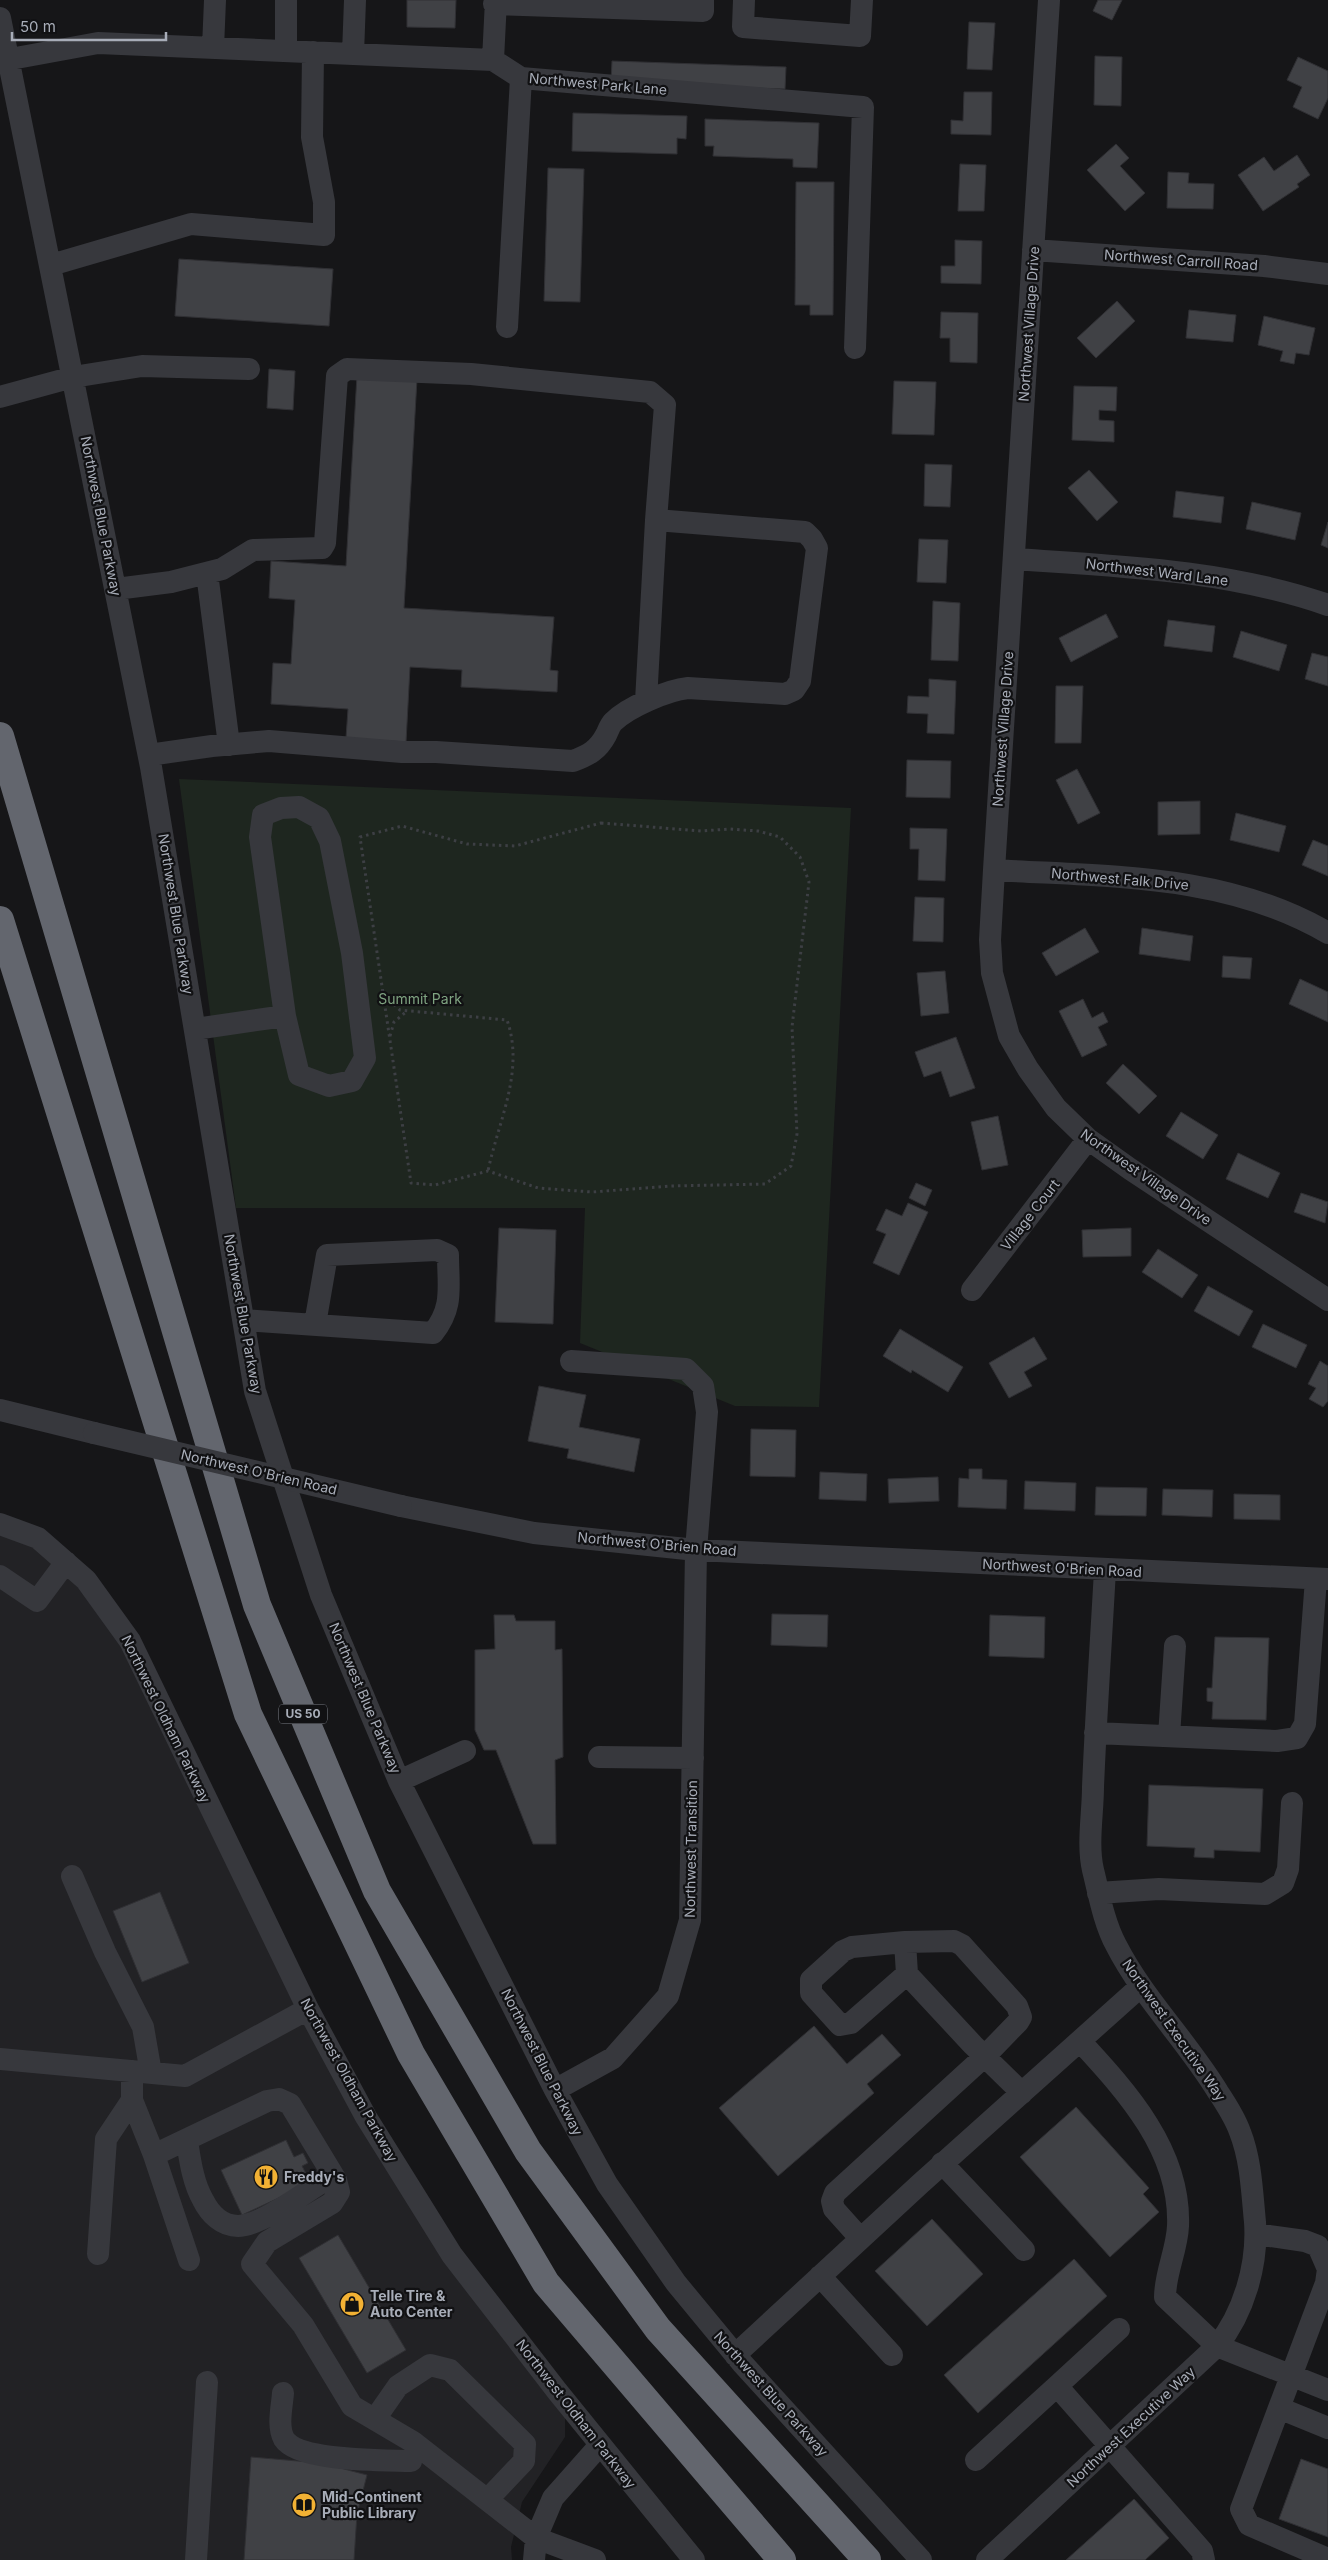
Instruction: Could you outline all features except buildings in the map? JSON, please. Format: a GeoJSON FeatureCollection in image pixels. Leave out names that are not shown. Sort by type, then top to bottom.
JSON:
{"type":"FeatureCollection","features":[{"type":"Feature","properties":{"kind":"highway","name":"US 50"},"geometry":{"type":"LineString","coordinates":[[0,736],[257,1605],[378,1891],[528,2151],[630,2291],[658,2329],[867,2560]]}},
{"type":"Feature","properties":{"kind":"highway"},"geometry":{"type":"LineString","coordinates":[[0,920],[245,1705],[256,1732],[411,2054],[546,2282],[782,2560]]}},
{"type":"Feature","properties":{"kind":"street"},"geometry":{"type":"LineString","coordinates":[[213,48],[215,0]]}},
{"type":"Feature","properties":{"kind":"street"},"geometry":{"type":"LineString","coordinates":[[286,0],[286,51]]}},
{"type":"Feature","properties":{"kind":"street"},"geometry":{"type":"LineString","coordinates":[[353,54],[355,0]]}},
{"type":"Feature","properties":{"kind":"street"},"geometry":{"type":"LineString","coordinates":[[5,61],[98,43],[493,60],[495,2],[702,11],[703,0]]}},
{"type":"Feature","properties":{"kind":"street"},"geometry":{"type":"LineString","coordinates":[[744,0],[743,27],[860,36],[862,0]]}},
{"type":"Feature","properties":{"kind":"street","name":"Northwest Village Drive"},"geometry":{"type":"LineString","coordinates":[[1049,0],[994,870],[990,940],[992,973],[1009,1036],[1028,1069],[1056,1108],[1088,1139],[1328,1300]]}},
{"type":"Feature","properties":{"kind":"street","name":"Northwest Blue Parkway"},"geometry":{"type":"LineString","coordinates":[[0,18],[5,61],[51,266],[149,756],[255,1390],[321,1595],[399,1781],[555,2090],[607,2184],[676,2283],[735,2355],[921,2560]]}},
{"type":"Feature","properties":{"kind":"street"},"geometry":{"type":"LineString","coordinates":[[51,266],[191,224],[324,235],[324,202],[312,137],[313,52]]}},
{"type":"Feature","properties":{"kind":"street","name":"Northwest Park Lane"},"geometry":{"type":"LineString","coordinates":[[493,60],[521,78],[863,107],[855,348]]}},
{"type":"Feature","properties":{"kind":"street"},"geometry":{"type":"LineString","coordinates":[[507,327],[521,78]]}},
{"type":"Feature","properties":{"kind":"street","name":"Northwest Carroll Road"},"geometry":{"type":"LineString","coordinates":[[1033,250],[1264,266],[1326,267]]}},
{"type":"Feature","properties":{"kind":"street"},"geometry":{"type":"LineString","coordinates":[[0,397],[73,377],[142,366],[250,370]]}},
{"type":"Feature","properties":{"kind":"street"},"geometry":{"type":"LineString","coordinates":[[116,589],[171,582],[222,569],[253,550],[322,548],[325,534],[337,376],[347,369],[471,374],[650,392],[665,405],[656,520],[646,701]]}},
{"type":"Feature","properties":{"kind":"street"},"geometry":{"type":"LineString","coordinates":[[149,756],[229,744],[270,741],[402,752],[436,752],[573,761],[590,755],[600,746],[613,722],[646,701],[672,689],[688,688],[785,694],[794,690],[800,681],[817,548],[812,539],[805,532],[656,520]]}},
{"type":"Feature","properties":{"kind":"street","name":"Northwest Ward Lane"},"geometry":{"type":"LineString","coordinates":[[1014,559],[1177,572],[1298,595],[1328,605]]}},
{"type":"Feature","properties":{"kind":"street"},"geometry":{"type":"LineString","coordinates":[[207,573],[229,744]]}},
{"type":"Feature","properties":{"kind":"street"},"geometry":{"type":"LineString","coordinates":[[281,808],[299,808],[319,818],[330,841],[352,952],[365,1058],[352,1081],[329,1086],[299,1075],[285,1016],[260,837],[263,815],[281,808]]}},
{"type":"Feature","properties":{"kind":"street","name":"Northwest Falk Drive"},"geometry":{"type":"LineString","coordinates":[[994,870],[1181,882],[1255,900],[1305,919],[1328,933]]}},
{"type":"Feature","properties":{"kind":"street"},"geometry":{"type":"LineString","coordinates":[[195,1028],[285,1016]]}},
{"type":"Feature","properties":{"kind":"street","name":"Village Court"},"geometry":{"type":"LineString","coordinates":[[972,1290],[1088,1139]]}},
{"type":"Feature","properties":{"kind":"street"},"geometry":{"type":"LineString","coordinates":[[243,1320],[433,1333],[444,1319],[448,1303],[448,1255],[437,1250],[327,1255],[315,1324]]}},
{"type":"Feature","properties":{"kind":"street","name":"Northwest Transition"},"geometry":{"type":"LineString","coordinates":[[555,2090],[613,2058],[668,1996],[690,1920],[696,1550],[707,1412],[703,1386],[686,1369],[571,1361]]}},
{"type":"Feature","properties":{"kind":"street","name":"Northwest O'Brien Road"},"geometry":{"type":"LineString","coordinates":[[0,1410],[401,1506],[534,1533],[696,1550],[1322,1579]]}},
{"type":"Feature","properties":{"kind":"street"},"geometry":{"type":"LineString","coordinates":[[0,1524],[38,1538],[66,1562],[37,1601],[0,1576]]}},
{"type":"Feature","properties":{"kind":"street","name":"Northwest Oldham Parkway"},"geometry":{"type":"LineString","coordinates":[[66,1562],[86,1580],[130,1641],[308,2010],[366,2117],[452,2255],[600,2445],[694,2560]]}},
{"type":"Feature","properties":{"kind":"street","name":"Northwest Executive Way"},"geometry":{"type":"LineString","coordinates":[[987,2560],[1217,2346],[1227,2334],[1247,2289],[1256,2234],[1249,2163],[1240,2131],[1208,2074],[1140,1987],[1115,1944],[1098,1893],[1092,1866],[1095,1733],[1105,1570]]}},
{"type":"Feature","properties":{"kind":"street"},"geometry":{"type":"LineString","coordinates":[[1095,1733],[1278,1741],[1297,1738],[1305,1724],[1322,1579]]}},
{"type":"Feature","properties":{"kind":"street"},"geometry":{"type":"LineString","coordinates":[[1169,1736],[1175,1646]]}},
{"type":"Feature","properties":{"kind":"street"},"geometry":{"type":"LineString","coordinates":[[399,1781],[465,1751]]}},
{"type":"Feature","properties":{"kind":"street"},"geometry":{"type":"LineString","coordinates":[[598,1757],[693,1758]]}},
{"type":"Feature","properties":{"kind":"street"},"geometry":{"type":"LineString","coordinates":[[1098,1893],[1158,1889],[1266,1894],[1283,1883],[1288,1868],[1292,1803]]}},
{"type":"Feature","properties":{"kind":"street"},"geometry":{"type":"LineString","coordinates":[[72,1876],[105,1952],[142,2027],[141,2072],[132,2100],[106,2139],[98,2254]]}},
{"type":"Feature","properties":{"kind":"street"},"geometry":{"type":"LineString","coordinates":[[860,2238],[834,2209],[832,2202],[835,2192],[985,2056],[1021,2017],[1017,2006],[958,1943],[928,1940],[852,1947],[843,1951],[811,1980],[810,1993],[840,2025],[846,2025],[851,2023],[907,1974]]}},
{"type":"Feature","properties":{"kind":"street"},"geometry":{"type":"LineString","coordinates":[[905,1942],[907,1974],[1022,2093]]}},
{"type":"Feature","properties":{"kind":"street"},"geometry":{"type":"LineString","coordinates":[[735,2355],[942,2163],[1140,1987]]}},
{"type":"Feature","properties":{"kind":"street"},"geometry":{"type":"LineString","coordinates":[[0,2059],[185,2076],[308,2010]]}},
{"type":"Feature","properties":{"kind":"street"},"geometry":{"type":"LineString","coordinates":[[1080,2041],[1133,2101],[1154,2135],[1171,2177],[1178,2218],[1174,2259],[1166,2286],[1166,2297],[1217,2346],[1328,2390]]}},
{"type":"Feature","properties":{"kind":"street"},"geometry":{"type":"LineString","coordinates":[[154,2155],[266,2101],[279,2099],[290,2104],[333,2175],[339,2192],[332,2204],[266,2242],[252,2264],[303,2325],[352,2406],[413,2442],[487,2500],[535,2549],[593,2560]]}},
{"type":"Feature","properties":{"kind":"street"},"geometry":{"type":"LineString","coordinates":[[132,2100],[154,2155],[189,2260]]}},
{"type":"Feature","properties":{"kind":"street"},"geometry":{"type":"LineString","coordinates":[[187,2140],[192,2170],[203,2200],[221,2223],[238,2226],[259,2221],[333,2175]]}},
{"type":"Feature","properties":{"kind":"street"},"geometry":{"type":"LineString","coordinates":[[942,2163],[1024,2250]]}},
{"type":"Feature","properties":{"kind":"street"},"geometry":{"type":"LineString","coordinates":[[1256,2234],[1305,2241],[1318,2246],[1328,2268],[1326,2283],[1241,2509],[1249,2526],[1328,2559]]}},
{"type":"Feature","properties":{"kind":"street"},"geometry":{"type":"LineString","coordinates":[[820,2276],[892,2355]]}},
{"type":"Feature","properties":{"kind":"street"},"geometry":{"type":"LineString","coordinates":[[976,2460],[1119,2329]]}},
{"type":"Feature","properties":{"kind":"street"},"geometry":{"type":"LineString","coordinates":[[375,2419],[398,2386],[430,2365],[450,2370],[525,2444],[524,2461],[487,2500]]}},
{"type":"Feature","properties":{"kind":"street"},"geometry":{"type":"LineString","coordinates":[[196,2560],[208,2382]]}},
{"type":"Feature","properties":{"kind":"street"},"geometry":{"type":"LineString","coordinates":[[1057,2386],[1202,2551],[1204,2560]]}},
{"type":"Feature","properties":{"kind":"street"},"geometry":{"type":"LineString","coordinates":[[283,2393],[280,2429],[285,2440],[299,2449],[321,2457],[411,2462]]}},
{"type":"Feature","properties":{"kind":"street"},"geometry":{"type":"LineString","coordinates":[[1279,2408],[1328,2428]]}},
{"type":"Feature","properties":{"kind":"street"},"geometry":{"type":"LineString","coordinates":[[535,2549],[552,2498],[600,2445]]}},
{"type":"Feature","properties":{"kind":"path"},"geometry":{"type":"LineString","coordinates":[[601,823],[701,831],[730,829],[758,831],[780,837],[800,857],[810,882],[792,1027],[797,1134],[791,1166],[765,1184],[670,1186],[592,1192],[538,1188],[488,1171],[436,1184],[411,1183],[384,996],[360,836],[402,826],[467,844],[515,846],[601,823]]}},
{"type":"Feature","properties":{"kind":"path"},"geometry":{"type":"LineString","coordinates":[[384,996],[400,1010],[507,1020],[512,1035],[512,1076],[505,1114],[488,1171]]}},
{"type":"Feature","properties":{"kind":"path"},"geometry":{"type":"LineString","coordinates":[[390,1039],[394,1022],[407,1011]]}},
{"type":"Feature","properties":{"kind":"shaded area"},"geometry":{"type":"Polygon","coordinates":[[[0,1525],[12,1528],[85,1590],[118,1638],[335,2069],[565,2417],[565,2437],[522,2502],[511,2547],[512,2560],[0,2560],[0,1525]]]}},
{"type":"Feature","properties":{"kind":"green space","name":"Summit Park"},"geometry":{"type":"Polygon","coordinates":[[[179,779],[851,808],[819,1407],[735,1406],[580,1343],[585,1208],[236,1208],[179,779]]]}},
{"type":"Feature","properties":{"kind":"place","name":"Freddy's"},"geometry":{"type":"Point","coordinates":[266,2177]}},
{"type":"Feature","properties":{"kind":"place","name":"Telle Tire & Auto Center"},"geometry":{"type":"Point","coordinates":[352,2304]}},
{"type":"Feature","properties":{"kind":"place","name":"Mid-Continent Public Library"},"geometry":{"type":"Point","coordinates":[304,2505]}}]}
